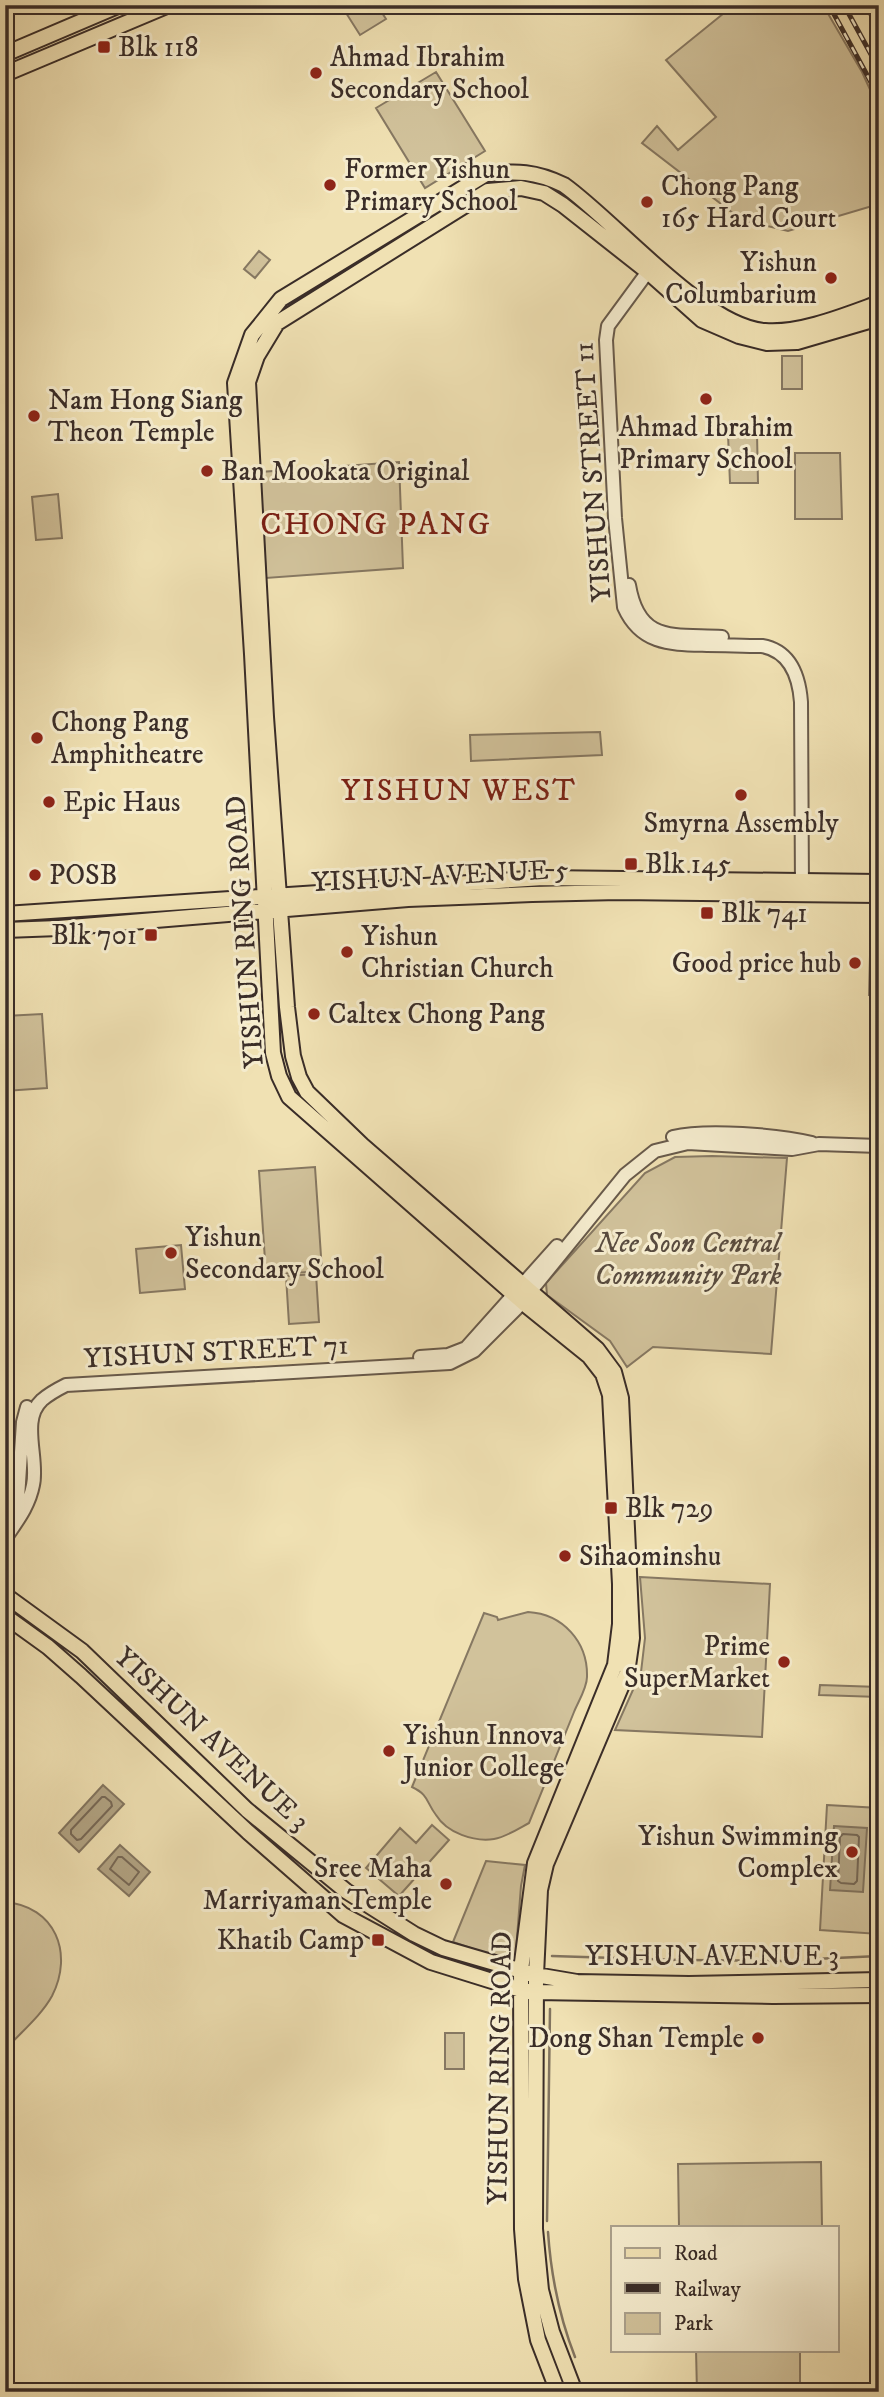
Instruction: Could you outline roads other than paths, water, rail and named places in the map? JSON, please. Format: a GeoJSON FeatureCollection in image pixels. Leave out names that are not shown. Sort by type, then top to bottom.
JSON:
{"type":"FeatureCollection","features":[{"type":"Feature","properties":{"kind":"main road"},"geometry":{"type":"LineString","coordinates":[[5,54],[120,5]]}},
{"type":"Feature","properties":{"kind":"main road"},"geometry":{"type":"LineString","coordinates":[[5,75],[169,5]]}},
{"type":"Feature","properties":{"kind":"main road"},"geometry":{"type":"LineString","coordinates":[[873,5],[879,15]]}},
{"type":"Feature","properties":{"kind":"main road","name":"YISHUN RING ROAD"},"geometry":{"type":"LineString","coordinates":[[575,2392],[552,2332],[538,2267],[528,1991],[521,1970],[535,1863],[613,1674],[620,1624],[614,1447],[608,1388],[599,1368],[589,1356],[522,1293],[289,1097],[279,1076],[273,1053],[272,904],[266,717],[248,382],[257,356],[277,323],[488,191],[521,188],[544,194],[722,317],[739,325],[765,331],[793,329],[879,303]]}},
{"type":"Feature","properties":{"kind":"main road","name":"YISHUN RING ROAD"},"geometry":{"type":"LineString","coordinates":[[654,271],[702,320],[739,336],[767,343],[797,342],[879,318]]}},
{"type":"Feature","properties":{"kind":"main road","name":"YISHUN AVENUE 5"},"geometry":{"type":"LineString","coordinates":[[5,930],[543,878],[806,888],[879,895]]}},
{"type":"Feature","properties":{"kind":"main road","name":"YISHUN AVENUE 5"},"geometry":{"type":"LineString","coordinates":[[806,888],[879,882]]}},
{"type":"Feature","properties":{"kind":"main road","name":"YISHUN AVENUE 5"},"geometry":{"type":"LineString","coordinates":[[5,915],[272,904]]}},
{"type":"Feature","properties":{"kind":"main road","name":"YISHUN RING ROAD"},"geometry":{"type":"LineString","coordinates":[[522,1293],[597,1349],[610,1364],[618,1381],[623,1418],[632,1637],[627,1673],[543,1872],[536,1975],[528,1991],[522,2229],[526,2279],[538,2340],[558,2392]]}},
{"type":"Feature","properties":{"kind":"main road","name":"YISHUN AVENUE 3"},"geometry":{"type":"LineString","coordinates":[[5,1595],[82,1651],[247,1810],[346,1892],[414,1934],[443,1948],[536,1975],[577,1982],[879,1980]]}},
{"type":"Feature","properties":{"kind":"main road","name":"YISHUN AVENUE 3"},"geometry":{"type":"LineString","coordinates":[[5,1616],[73,1668],[248,1832],[343,1915],[432,1962],[528,1991],[773,1996],[879,1994]]}},
{"type":"Feature","properties":{"kind":"street","name":"YISHUN STREET 11"},"geometry":{"type":"LineString","coordinates":[[654,271],[615,329],[613,342],[623,518],[633,605],[644,622],[666,635],[762,639],[778,643],[798,663],[805,681],[807,702],[806,888]]}},
{"type":"Feature","properties":{"kind":"street"},"geometry":{"type":"LineString","coordinates":[[522,1293],[624,1169],[654,1144],[677,1136],[704,1133],[793,1138],[820,1144],[879,1146]]}},
{"type":"Feature","properties":{"kind":"street","name":"YISHUN STREET 71"},"geometry":{"type":"LineString","coordinates":[[5,1539],[28,1504],[27,1483],[34,1409],[43,1399],[66,1385],[450,1363],[474,1352],[522,1293]]}},
{"type":"Feature","properties":{"kind":"street","name":"YISHUN STREET 71"},"geometry":{"type":"LineString","coordinates":[[5,1517],[27,1483]]}},
{"type":"Feature","properties":{"kind":"water"},"geometry":{"type":"Polygon","coordinates":[[[103,1785],[124,1804],[79,1852],[59,1833],[103,1785]]]}},
{"type":"Feature","properties":{"kind":"water"},"geometry":{"type":"Polygon","coordinates":[[[834,1826],[867,1828],[863,1892],[830,1890],[834,1826]]]}},
{"type":"Feature","properties":{"kind":"water"},"geometry":{"type":"Polygon","coordinates":[[[120,1845],[150,1872],[129,1896],[98,1869],[120,1845]]]}},
{"type":"Feature","properties":{"kind":"waterway"},"geometry":{"type":"LineString","coordinates":[[552,1956],[678,1960]]}},
{"type":"Feature","properties":{"kind":"waterway"},"geometry":{"type":"LineString","coordinates":[[814,1959],[879,1956]]}},
{"type":"Feature","properties":{"kind":"waterway"},"geometry":{"type":"LineString","coordinates":[[687,1960],[785,1961]]}},
{"type":"Feature","properties":{"kind":"waterway"},"geometry":{"type":"LineString","coordinates":[[547,2221],[550,2009]]}},
{"type":"Feature","properties":{"kind":"waterway"},"geometry":{"type":"LineString","coordinates":[[548,2232],[557,2296],[575,2357]]}},
{"type":"Feature","properties":{"kind":"railway"},"geometry":{"type":"LineString","coordinates":[[829,5],[879,97]]}},
{"type":"Feature","properties":{"kind":"railway"},"geometry":{"type":"LineString","coordinates":[[844,5],[879,69]]}},
{"type":"Feature","properties":{"kind":"place","name":"Blk 118"},"geometry":{"type":"Point","coordinates":[104,47]}},
{"type":"Feature","properties":{"kind":"place","name":"Ahmad Ibrahim Secondary School"},"geometry":{"type":"Point","coordinates":[316,73]}},
{"type":"Feature","properties":{"kind":"place","name":"Former Yishun Primary School"},"geometry":{"type":"Point","coordinates":[330,185]}},
{"type":"Feature","properties":{"kind":"place","name":"Chong Pang 165 Hard Court"},"geometry":{"type":"Point","coordinates":[647,202]}},
{"type":"Feature","properties":{"kind":"place","name":"Yishun Columbarium"},"geometry":{"type":"Point","coordinates":[831,278]}},
{"type":"Feature","properties":{"kind":"place","name":"Ahmad Ibrahim Primary School"},"geometry":{"type":"Point","coordinates":[706,399]}},
{"type":"Feature","properties":{"kind":"place","name":"Nam Hong Siang Theon Temple"},"geometry":{"type":"Point","coordinates":[34,416]}},
{"type":"Feature","properties":{"kind":"place","name":"Ban Mookata Original"},"geometry":{"type":"Point","coordinates":[207,471]}},
{"type":"Feature","properties":{"kind":"place","name":"Chong Pang Amphitheatre"},"geometry":{"type":"Point","coordinates":[37,738]}},
{"type":"Feature","properties":{"kind":"place","name":"Smyrna Assembly"},"geometry":{"type":"Point","coordinates":[741,795]}},
{"type":"Feature","properties":{"kind":"place","name":"Epic Haus"},"geometry":{"type":"Point","coordinates":[49,802]}},
{"type":"Feature","properties":{"kind":"place","name":"Blk 145"},"geometry":{"type":"Point","coordinates":[631,864]}},
{"type":"Feature","properties":{"kind":"place","name":"POSB"},"geometry":{"type":"Point","coordinates":[35,875]}},
{"type":"Feature","properties":{"kind":"place","name":"Blk 741"},"geometry":{"type":"Point","coordinates":[707,913]}},
{"type":"Feature","properties":{"kind":"place","name":"Blk 701"},"geometry":{"type":"Point","coordinates":[151,935]}},
{"type":"Feature","properties":{"kind":"place","name":"Yishun Christian Church"},"geometry":{"type":"Point","coordinates":[347,952]}},
{"type":"Feature","properties":{"kind":"place","name":"Good price hub"},"geometry":{"type":"Point","coordinates":[855,963]}},
{"type":"Feature","properties":{"kind":"place","name":"Caltex Chong Pang"},"geometry":{"type":"Point","coordinates":[314,1014]}},
{"type":"Feature","properties":{"kind":"place","name":"Yishun Secondary School"},"geometry":{"type":"Point","coordinates":[171,1253]}},
{"type":"Feature","properties":{"kind":"place","name":"Blk 729"},"geometry":{"type":"Point","coordinates":[611,1508]}},
{"type":"Feature","properties":{"kind":"place","name":"Sihaominshu"},"geometry":{"type":"Point","coordinates":[565,1556]}},
{"type":"Feature","properties":{"kind":"place","name":"Prime SuperMarket"},"geometry":{"type":"Point","coordinates":[784,1662]}},
{"type":"Feature","properties":{"kind":"place","name":"Yishun Innova Junior College"},"geometry":{"type":"Point","coordinates":[389,1751]}},
{"type":"Feature","properties":{"kind":"place","name":"Yishun Swimming Complex"},"geometry":{"type":"Point","coordinates":[852,1852]}},
{"type":"Feature","properties":{"kind":"place","name":"Sree Maha Marriyaman Temple"},"geometry":{"type":"Point","coordinates":[446,1884]}},
{"type":"Feature","properties":{"kind":"place","name":"Khatib Camp"},"geometry":{"type":"Point","coordinates":[378,1940]}},
{"type":"Feature","properties":{"kind":"place","name":"Dong Shan Temple"},"geometry":{"type":"Point","coordinates":[758,2038]}},
{"type":"Feature","properties":{"kind":"district","name":"CHONG PANG"},"geometry":{"type":"Point","coordinates":[376,525]}},
{"type":"Feature","properties":{"kind":"district","name":"YISHUN WEST"},"geometry":{"type":"Point","coordinates":[459,791]}},
{"type":"Feature","properties":{"kind":"park label","name":"Nee Soon Central Community Park"},"geometry":{"type":"Point","coordinates":[688,1259]}}]}
